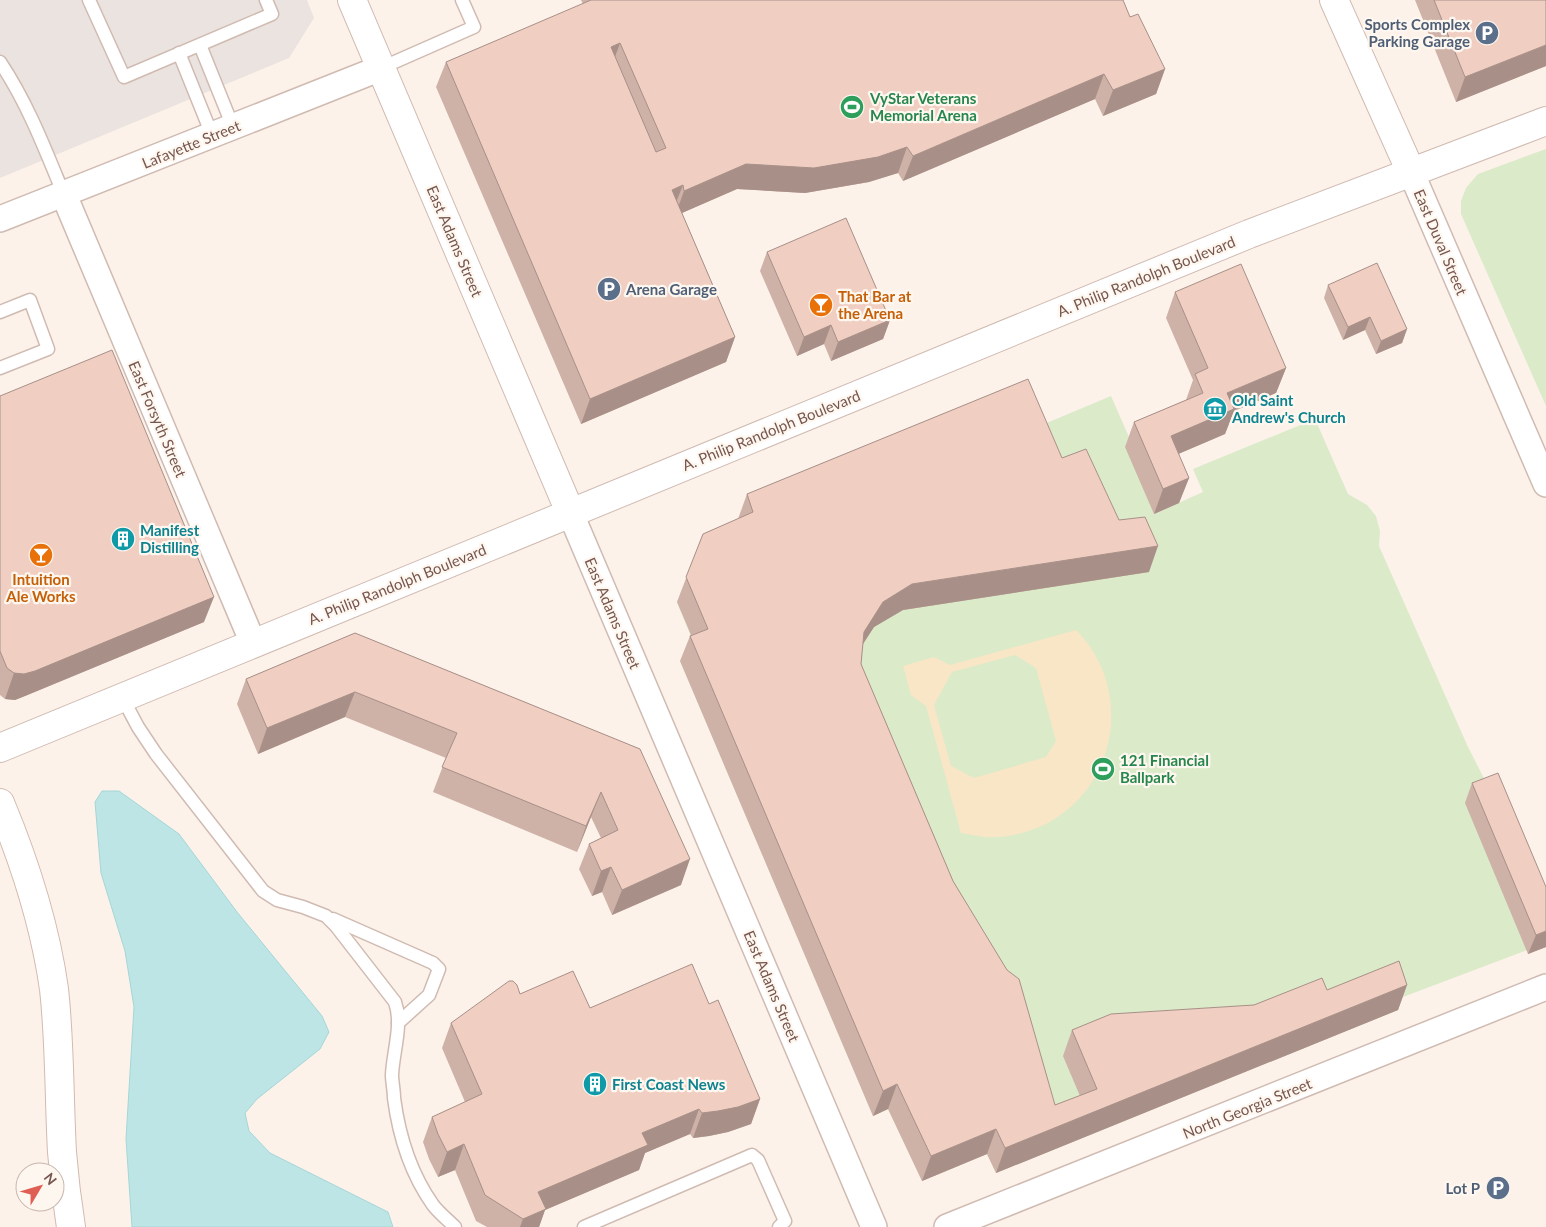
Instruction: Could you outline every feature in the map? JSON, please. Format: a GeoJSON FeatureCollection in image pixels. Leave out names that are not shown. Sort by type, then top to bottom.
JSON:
{"type":"FeatureCollection","features":[{"type":"Feature","properties":{"kind":"street","name":"East Adams Street"},"geometry":{"type":"LineString","coordinates":[[352,0],[874,1227]]}},
{"type":"Feature","properties":{"kind":"street","name":"East Duval Street"},"geometry":{"type":"LineString","coordinates":[[1334,0],[1411,172],[1546,484]]}},
{"type":"Feature","properties":{"kind":"street","name":"Lafayette Street"},"geometry":{"type":"LineString","coordinates":[[0,219],[381,68]]}},
{"type":"Feature","properties":{"kind":"street","name":"A. Philip Randolph Boulevard"},"geometry":{"type":"LineString","coordinates":[[0,748],[1250,234],[1546,121]]}},
{"type":"Feature","properties":{"kind":"street","name":"East Forsyth Street"},"geometry":{"type":"LineString","coordinates":[[64,195],[253,643]]}},
{"type":"Feature","properties":{"kind":"street"},"geometry":{"type":"LineString","coordinates":[[0,803],[37,908],[53,987],[58,1032],[62,1151],[71,1227]]}},
{"type":"Feature","properties":{"kind":"street","name":"North Georgia Street"},"geometry":{"type":"LineString","coordinates":[[947,1227],[1546,987]]}},
{"type":"Feature","properties":{"kind":"lane"},"geometry":{"type":"LineString","coordinates":[[89,0],[124,76],[272,14],[266,0]]}},
{"type":"Feature","properties":{"kind":"lane"},"geometry":{"type":"LineString","coordinates":[[381,68],[474,27],[462,0]]}},
{"type":"Feature","properties":{"kind":"lane"},"geometry":{"type":"LineString","coordinates":[[200,44],[222,131]]}},
{"type":"Feature","properties":{"kind":"lane"},"geometry":{"type":"LineString","coordinates":[[179,54],[222,131]]}},
{"type":"Feature","properties":{"kind":"lane"},"geometry":{"type":"LineString","coordinates":[[0,62],[34,121],[64,195]]}},
{"type":"Feature","properties":{"kind":"lane"},"geometry":{"type":"LineString","coordinates":[[0,312],[30,300],[48,349],[0,368]]}},
{"type":"Feature","properties":{"kind":"lane"},"geometry":{"type":"LineString","coordinates":[[122,697],[138,727],[156,754],[263,890],[276,900],[303,907],[326,916],[433,963],[438,969],[429,995],[398,1024]]}},
{"type":"Feature","properties":{"kind":"lane"},"geometry":{"type":"LineString","coordinates":[[326,916],[336,926],[395,1002],[398,1011],[398,1024],[392,1076],[396,1112],[404,1144],[415,1176],[434,1206],[455,1227]]}},
{"type":"Feature","properties":{"kind":"lane"},"geometry":{"type":"LineString","coordinates":[[584,1227],[752,1155],[758,1160],[785,1221],[779,1227]]}},
{"type":"Feature","properties":{"kind":"shaded area"},"geometry":{"type":"Polygon","coordinates":[[[0,0],[307,0],[314,18],[289,58],[0,178],[0,0]]]}},
{"type":"Feature","properties":{"kind":"green space"},"geometry":{"type":"Polygon","coordinates":[[[1546,149],[1546,406],[1461,214],[1461,201],[1466,188],[1478,174],[1546,149]]]}},
{"type":"Feature","properties":{"kind":"green space","name":"121 Financial Ballpark"},"geometry":{"type":"Polygon","coordinates":[[[1111,396],[1132,444],[1154,514],[1203,492],[1193,469],[1315,419],[1348,494],[1367,505],[1376,516],[1380,531],[1379,546],[1468,747],[1491,792],[1527,950],[1395,1000],[1398,1010],[996,1173],[987,1154],[922,1181],[888,1109],[873,1116],[680,661],[698,654],[677,602],[694,559],[1030,430],[1111,396]]]}},
{"type":"Feature","properties":{"kind":"sand"},"geometry":{"type":"Polygon","coordinates":[[[1076,630],[1093,652],[1105,676],[1111,702],[1111,728],[1105,754],[1094,778],[1078,800],[1056,818],[1040,827],[1002,837],[984,837],[961,833],[926,706],[911,695],[903,666],[934,657],[950,665],[1076,630]],[[1015,655],[952,672],[934,705],[951,766],[974,778],[1046,757],[1056,741],[1036,668],[1015,655]]]}},
{"type":"Feature","properties":{"kind":"water"},"geometry":{"type":"Polygon","coordinates":[[[102,791],[119,791],[179,834],[237,912],[322,1016],[329,1032],[320,1049],[257,1099],[245,1113],[249,1131],[270,1153],[388,1212],[393,1227],[132,1227],[126,1139],[134,1007],[125,951],[101,873],[95,802],[102,791]]]}},
{"type":"Feature","properties":{"kind":"building"},"geometry":{"type":"Polygon","coordinates":[[[591,0],[1123,0],[1130,17],[1138,14],[1165,69],[1113,90],[1104,74],[913,156],[907,147],[878,157],[814,168],[746,164],[684,191],[683,185],[672,190],[735,337],[590,399],[446,62],[591,0]],[[620,43],[611,47],[656,152],[666,148],[620,43]]]}},
{"type":"Feature","properties":{"kind":"building","name":"Sports Complex Parking Garage"},"geometry":{"type":"Polygon","coordinates":[[[1434,0],[1546,0],[1546,45],[1465,77],[1434,0]]]}},
{"type":"Feature","properties":{"kind":"building","name":"That Bar at the Arena"},"geometry":{"type":"Polygon","coordinates":[[[846,218],[890,320],[838,342],[831,325],[804,337],[767,252],[846,218]]]}},
{"type":"Feature","properties":{"kind":"building"},"geometry":{"type":"Polygon","coordinates":[[[1377,263],[1407,329],[1381,341],[1370,317],[1348,327],[1328,285],[1377,263]]]}},
{"type":"Feature","properties":{"kind":"building","name":"Old Saint Andrew's Church"},"geometry":{"type":"Polygon","coordinates":[[[1241,264],[1286,368],[1227,393],[1234,409],[1171,436],[1189,478],[1163,489],[1134,422],[1203,393],[1195,374],[1208,368],[1175,292],[1241,264]]]}},
{"type":"Feature","properties":{"kind":"building"},"geometry":{"type":"Polygon","coordinates":[[[112,350],[214,597],[35,671],[24,674],[14,673],[7,668],[0,651],[0,396],[112,350]]]}},
{"type":"Feature","properties":{"kind":"building"},"geometry":{"type":"Polygon","coordinates":[[[1028,379],[1062,458],[1086,449],[1119,520],[1145,517],[1158,546],[912,584],[883,602],[864,632],[861,664],[953,881],[1007,970],[1019,979],[1055,1105],[1097,1089],[1072,1030],[1111,1014],[1254,1005],[1322,978],[1327,990],[1399,961],[1407,985],[1005,1148],[996,1129],[931,1156],[897,1084],[883,1091],[690,636],[708,629],[686,577],[703,534],[753,512],[747,494],[1028,379]]]}},
{"type":"Feature","properties":{"kind":"building"},"geometry":{"type":"Polygon","coordinates":[[[355,633],[640,749],[690,859],[622,890],[611,867],[601,871],[589,844],[618,830],[601,792],[586,826],[442,767],[457,733],[355,692],[267,728],[246,679],[355,633]]]}},
{"type":"Feature","properties":{"kind":"building"},"geometry":{"type":"Polygon","coordinates":[[[1498,773],[1546,887],[1546,931],[1536,935],[1472,783],[1498,773]]]}},
{"type":"Feature","properties":{"kind":"building","name":"First Coast News"},"geometry":{"type":"Polygon","coordinates":[[[692,964],[709,1004],[718,1000],[760,1099],[738,1107],[718,1111],[702,1113],[699,1109],[642,1133],[648,1145],[538,1192],[546,1209],[523,1219],[485,1195],[464,1144],[447,1152],[432,1117],[482,1094],[451,1023],[509,981],[513,981],[517,985],[520,994],[573,971],[590,1008],[692,964]]]}},
{"type":"Feature","properties":{"kind":"place","name":"Sports Complex Parking Garage"},"geometry":{"type":"Point","coordinates":[1487,33]}},
{"type":"Feature","properties":{"kind":"place","name":"VyStar Veterans Memorial Arena"},"geometry":{"type":"Point","coordinates":[852,107]}},
{"type":"Feature","properties":{"kind":"place","name":"Arena Garage"},"geometry":{"type":"Point","coordinates":[609,289]}},
{"type":"Feature","properties":{"kind":"place","name":"That Bar at the Arena"},"geometry":{"type":"Point","coordinates":[821,305]}},
{"type":"Feature","properties":{"kind":"place","name":"Old Saint Andrew's Church"},"geometry":{"type":"Point","coordinates":[1215,409]}},
{"type":"Feature","properties":{"kind":"place","name":"Manifest Distilling"},"geometry":{"type":"Point","coordinates":[123,539]}},
{"type":"Feature","properties":{"kind":"place","name":"Intuition Ale Works"},"geometry":{"type":"Point","coordinates":[41,555]}},
{"type":"Feature","properties":{"kind":"place","name":"121 Financial Ballpark"},"geometry":{"type":"Point","coordinates":[1103,769]}},
{"type":"Feature","properties":{"kind":"place","name":"First Coast News"},"geometry":{"type":"Point","coordinates":[595,1084]}},
{"type":"Feature","properties":{"kind":"place","name":"Lot P"},"geometry":{"type":"Point","coordinates":[1498,1188]}}]}
